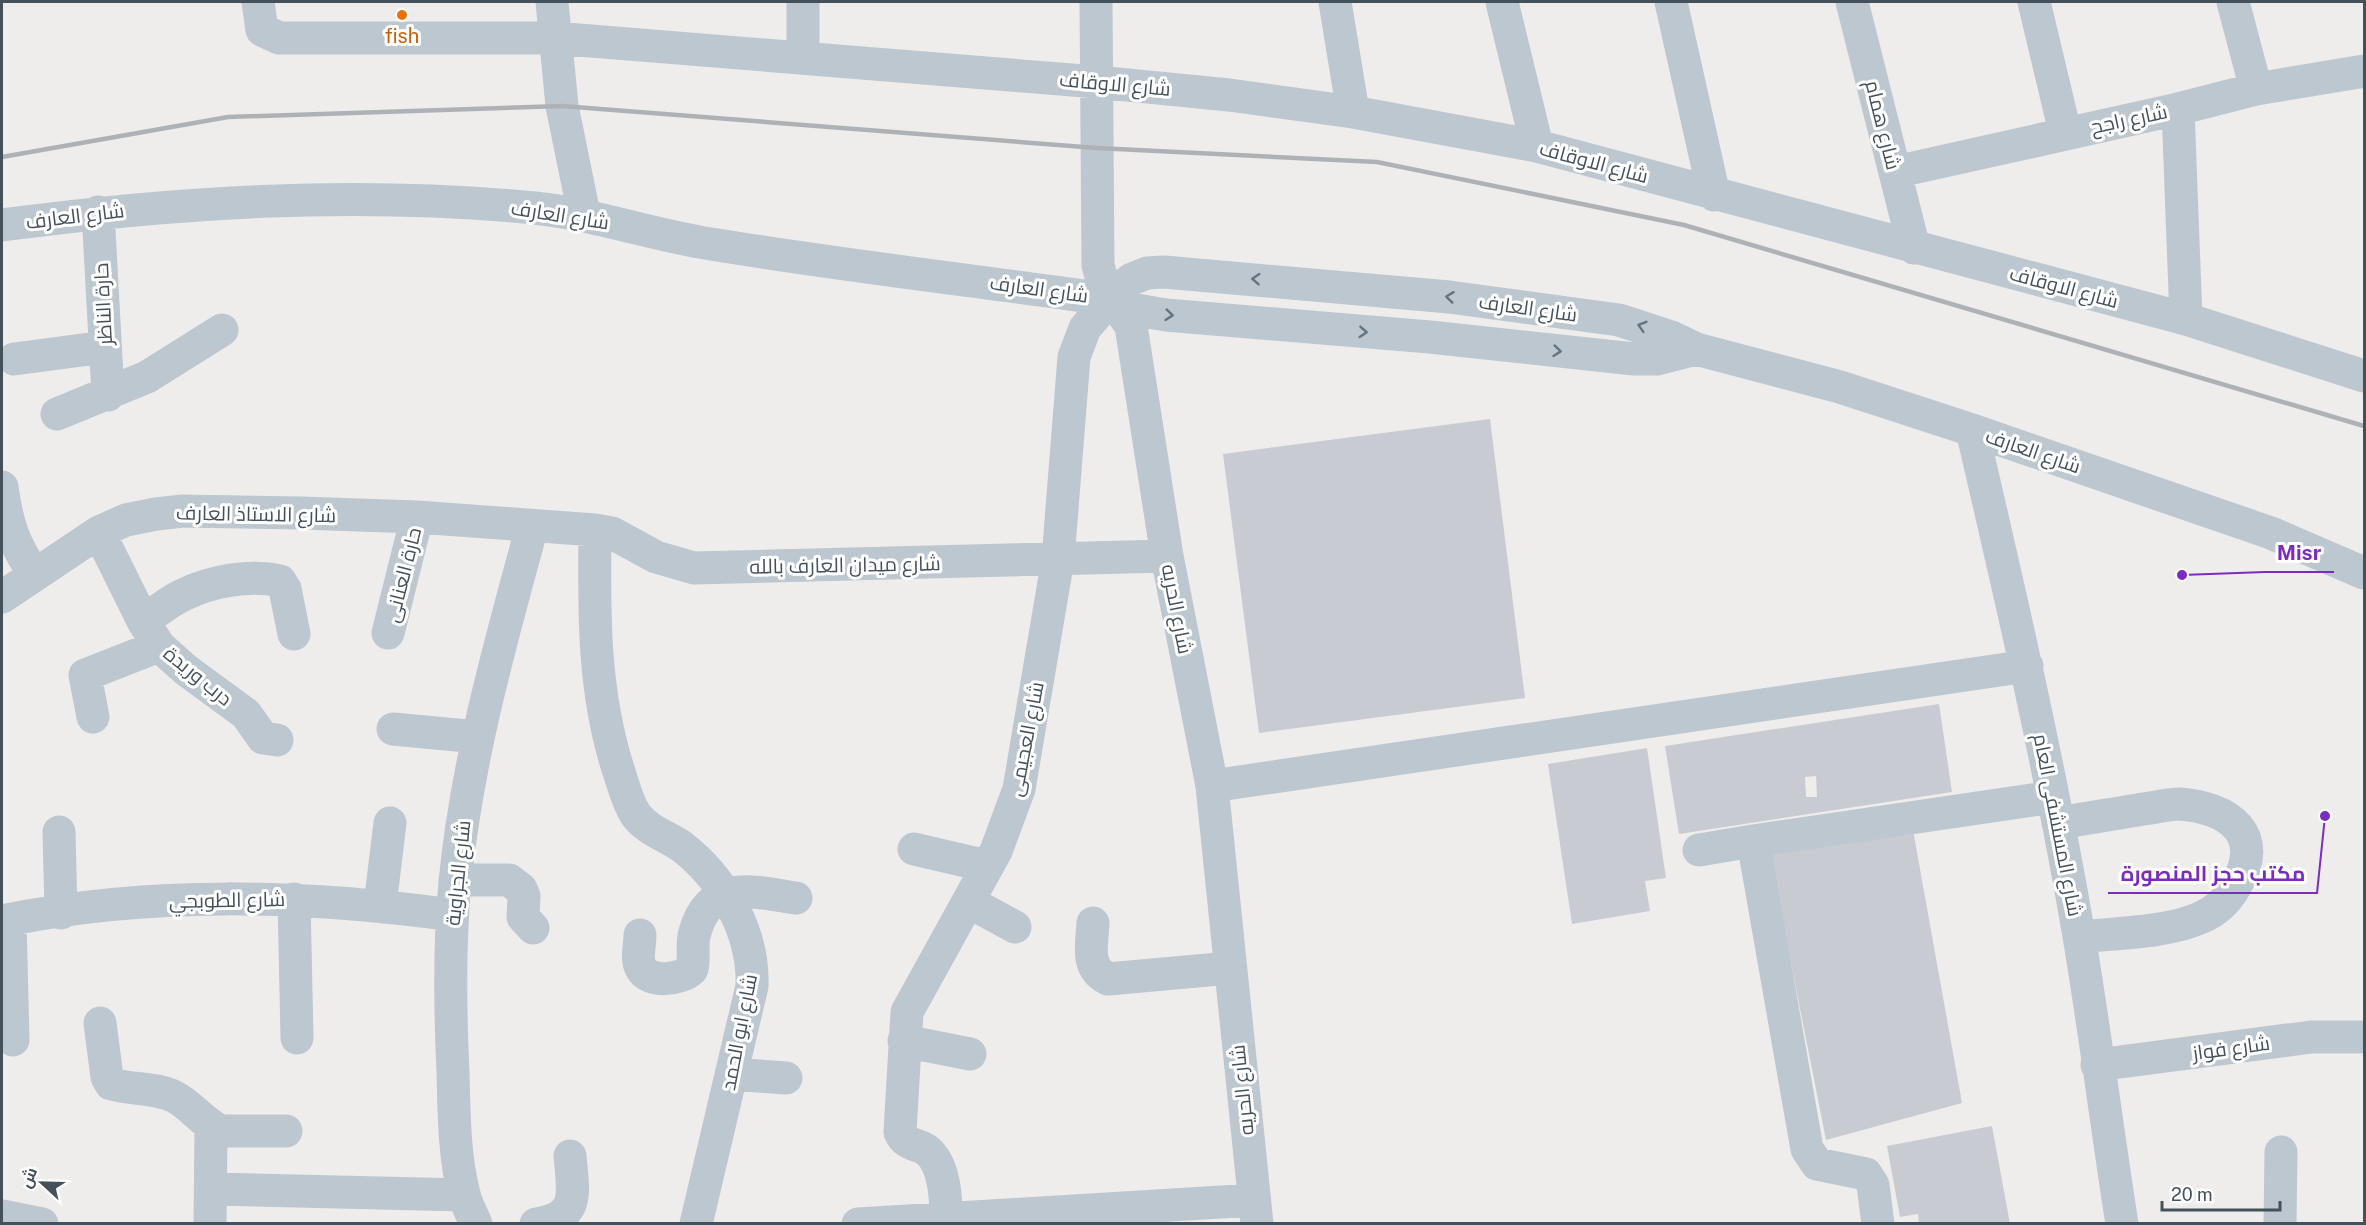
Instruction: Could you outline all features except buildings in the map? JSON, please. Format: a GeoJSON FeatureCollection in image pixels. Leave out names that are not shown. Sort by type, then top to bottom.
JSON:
{"type":"FeatureCollection","features":[{"type":"Feature","properties":{"kind":"street","name":"شارع الاوقاف"},"geometry":{"type":"LineString","coordinates":[[258,2],[262,30],[279,38],[554,38],[1097,82],[1229,95],[1353,112],[1537,146],[2186,320],[2364,376]]}},
{"type":"Feature","properties":{"kind":"street"},"geometry":{"type":"LineString","coordinates":[[552,2],[562,106],[584,214]]}},
{"type":"Feature","properties":{"kind":"street"},"geometry":{"type":"LineString","coordinates":[[803,2],[803,57]]}},
{"type":"Feature","properties":{"kind":"street","name":"شارع الحريه"},"geometry":{"type":"LineString","coordinates":[[1096,2],[1098,265],[1104,288],[1131,326],[1167,555],[1212,786],[1255,1212]]}},
{"type":"Feature","properties":{"kind":"street"},"geometry":{"type":"LineString","coordinates":[[1335,2],[1353,112]]}},
{"type":"Feature","properties":{"kind":"street"},"geometry":{"type":"LineString","coordinates":[[1502,2],[1537,146]]}},
{"type":"Feature","properties":{"kind":"street"},"geometry":{"type":"LineString","coordinates":[[1671,2],[1714,195]]}},
{"type":"Feature","properties":{"kind":"street","name":"شارع همام"},"geometry":{"type":"LineString","coordinates":[[1852,2],[1914,248]]}},
{"type":"Feature","properties":{"kind":"street"},"geometry":{"type":"LineString","coordinates":[[2034,2],[2065,132]]}},
{"type":"Feature","properties":{"kind":"street"},"geometry":{"type":"LineString","coordinates":[[2233,2],[2256,89]]}},
{"type":"Feature","properties":{"kind":"street","name":"شارع راجح"},"geometry":{"type":"LineString","coordinates":[[1895,172],[2065,132],[2178,109],[2256,89],[2364,71]]}},
{"type":"Feature","properties":{"kind":"street"},"geometry":{"type":"LineString","coordinates":[[2178,109],[2186,320]]}},
{"type":"Feature","properties":{"kind":"street","name":"شارع العارف"},"geometry":{"type":"LineString","coordinates":[[2,225],[98,212],[219,202],[341,200],[524,207],[584,214],[645,231],[712,245],[1113,300],[1131,309],[1166,315],[1430,337],[1634,359],[1657,359],[1696,349]]}},
{"type":"Feature","properties":{"kind":"street","name":"حارة الناظر"},"geometry":{"type":"LineString","coordinates":[[98,212],[108,395]]}},
{"type":"Feature","properties":{"kind":"street","name":"شارع العارف"},"geometry":{"type":"LineString","coordinates":[[1113,300],[1120,288],[1132,279],[1147,273],[1288,282],[1449,297],[1619,320],[1671,337],[1696,349],[1840,387],[1972,430],[2271,533],[2364,573]]}},
{"type":"Feature","properties":{"kind":"street","name":"شارع العجيمى"},"geometry":{"type":"LineString","coordinates":[[961,1220],[946,1198],[930,1152],[906,1142],[900,1132],[907,1012],[969,902],[987,866],[1019,789],[1058,559],[1074,357],[1085,328],[1097,312],[1113,300]]}},
{"type":"Feature","properties":{"kind":"street"},"geometry":{"type":"LineString","coordinates":[[57,414],[108,395],[176,360],[222,330]]}},
{"type":"Feature","properties":{"kind":"street"},"geometry":{"type":"LineString","coordinates":[[14,359],[105,347]]}},
{"type":"Feature","properties":{"kind":"street","name":"شارع المستشفى العام"},"geometry":{"type":"LineString","coordinates":[[1972,430],[2027,666],[2056,810],[2079,938],[2122,1224]]}},
{"type":"Feature","properties":{"kind":"street"},"geometry":{"type":"LineString","coordinates":[[2,487],[7,520],[17,550],[35,575]]}},
{"type":"Feature","properties":{"kind":"street","name":"شارع الاستاذ العارف"},"geometry":{"type":"LineString","coordinates":[[2,597],[99,532],[126,520],[183,511],[417,517],[532,527]]}},
{"type":"Feature","properties":{"kind":"street","name":"حارة العنانى"},"geometry":{"type":"LineString","coordinates":[[388,633],[417,517]]}},
{"type":"Feature","properties":{"kind":"street","name":"شارع ميدان العارف بالله"},"geometry":{"type":"LineString","coordinates":[[532,527],[612,533],[656,557],[694,568],[1167,555]]}},
{"type":"Feature","properties":{"kind":"street","name":"شارع الجراوية"},"geometry":{"type":"LineString","coordinates":[[470,1209],[457,1130],[451,1031],[452,915],[455,880],[478,737],[490,681],[532,527]]}},
{"type":"Feature","properties":{"kind":"street","name":"شارع ابو الحمد"},"geometry":{"type":"LineString","coordinates":[[595,530],[596,669],[608,739],[622,781],[636,815],[645,824],[703,863],[744,928],[753,966],[752,986],[696,1224]]}},
{"type":"Feature","properties":{"kind":"street","name":"درب وريدة"},"geometry":{"type":"LineString","coordinates":[[99,532],[151,634],[207,687],[246,714],[263,738],[277,740]]}},
{"type":"Feature","properties":{"kind":"street"},"geometry":{"type":"LineString","coordinates":[[93,717],[85,675],[151,634],[183,595],[228,580],[270,579],[280,581],[285,589],[294,634]]}},
{"type":"Feature","properties":{"kind":"street"},"geometry":{"type":"LineString","coordinates":[[1212,786],[2027,666]]}},
{"type":"Feature","properties":{"kind":"street"},"geometry":{"type":"LineString","coordinates":[[393,729],[478,737]]}},
{"type":"Feature","properties":{"kind":"street"},"geometry":{"type":"LineString","coordinates":[[1699,850],[1753,841],[2056,810],[2177,804],[2227,816],[2243,833],[2247,844],[2242,875],[2233,892],[2218,907],[2201,918],[2181,925],[2079,938]]}},
{"type":"Feature","properties":{"kind":"street"},"geometry":{"type":"LineString","coordinates":[[380,905],[390,823]]}},
{"type":"Feature","properties":{"kind":"street"},"geometry":{"type":"LineString","coordinates":[[59,832],[61,913]]}},
{"type":"Feature","properties":{"kind":"street"},"geometry":{"type":"LineString","coordinates":[[1753,841],[1807,1149],[1817,1164],[1866,1174],[1873,1185],[1878,1224]]}},
{"type":"Feature","properties":{"kind":"street"},"geometry":{"type":"LineString","coordinates":[[914,849],[987,866]]}},
{"type":"Feature","properties":{"kind":"street"},"geometry":{"type":"LineString","coordinates":[[455,880],[515,883],[525,896],[523,917],[533,928]]}},
{"type":"Feature","properties":{"kind":"street"},"geometry":{"type":"LineString","coordinates":[[640,935],[639,960],[643,972],[651,977],[681,977],[692,969],[694,934],[700,919],[711,905],[725,895],[733,890],[796,898]]}},
{"type":"Feature","properties":{"kind":"street"},"geometry":{"type":"LineString","coordinates":[[294,899],[297,1038]]}},
{"type":"Feature","properties":{"kind":"street","name":"شارع الطوبجي"},"geometry":{"type":"LineString","coordinates":[[6,921],[159,902],[294,899],[380,905],[452,915]]}},
{"type":"Feature","properties":{"kind":"street"},"geometry":{"type":"LineString","coordinates":[[969,902],[1015,927]]}},
{"type":"Feature","properties":{"kind":"street"},"geometry":{"type":"LineString","coordinates":[[6,921],[13,1040]]}},
{"type":"Feature","properties":{"kind":"street"},"geometry":{"type":"LineString","coordinates":[[1093,923],[1092,962],[1099,974],[1108,979],[1230,968]]}},
{"type":"Feature","properties":{"kind":"street"},"geometry":{"type":"LineString","coordinates":[[99,1023],[106,1077],[111,1084],[154,1090],[177,1098],[211,1126],[233,1132],[286,1131]]}},
{"type":"Feature","properties":{"kind":"street","name":"شارع فواز"},"geometry":{"type":"LineString","coordinates":[[2097,1065],[2311,1037],[2364,1037]]}},
{"type":"Feature","properties":{"kind":"street"},"geometry":{"type":"LineString","coordinates":[[904,1041],[969,1054]]}},
{"type":"Feature","properties":{"kind":"street"},"geometry":{"type":"LineString","coordinates":[[732,1074],[786,1078]]}},
{"type":"Feature","properties":{"kind":"street"},"geometry":{"type":"LineString","coordinates":[[210,1224],[211,1126]]}},
{"type":"Feature","properties":{"kind":"street"},"geometry":{"type":"LineString","coordinates":[[2280,1224],[2281,1152]]}},
{"type":"Feature","properties":{"kind":"street"},"geometry":{"type":"LineString","coordinates":[[536,1224],[560,1218],[572,1202],[570,1156]]}},
{"type":"Feature","properties":{"kind":"street"},"geometry":{"type":"LineString","coordinates":[[211,1189],[470,1209]]}},
{"type":"Feature","properties":{"kind":"street"},"geometry":{"type":"LineString","coordinates":[[858,1224],[1255,1212]]}},
{"type":"Feature","properties":{"kind":"street"},"geometry":{"type":"LineString","coordinates":[[2,1216],[42,1224]]}},
{"type":"Feature","properties":{"kind":"railway"},"geometry":{"type":"LineString","coordinates":[[2,157],[228,117],[562,106],[1097,148],[1377,162],[1684,225],[2364,426]]}},
{"type":"Feature","properties":{"kind":"place","name":"fish"},"geometry":{"type":"Point","coordinates":[402,15]}},
{"type":"Feature","properties":{"kind":"place","name":"Misr"},"geometry":{"type":"Point","coordinates":[2182,575]}},
{"type":"Feature","properties":{"kind":"place","name":"مكتب حجز المنصورة"},"geometry":{"type":"Point","coordinates":[2325,816]}}]}
